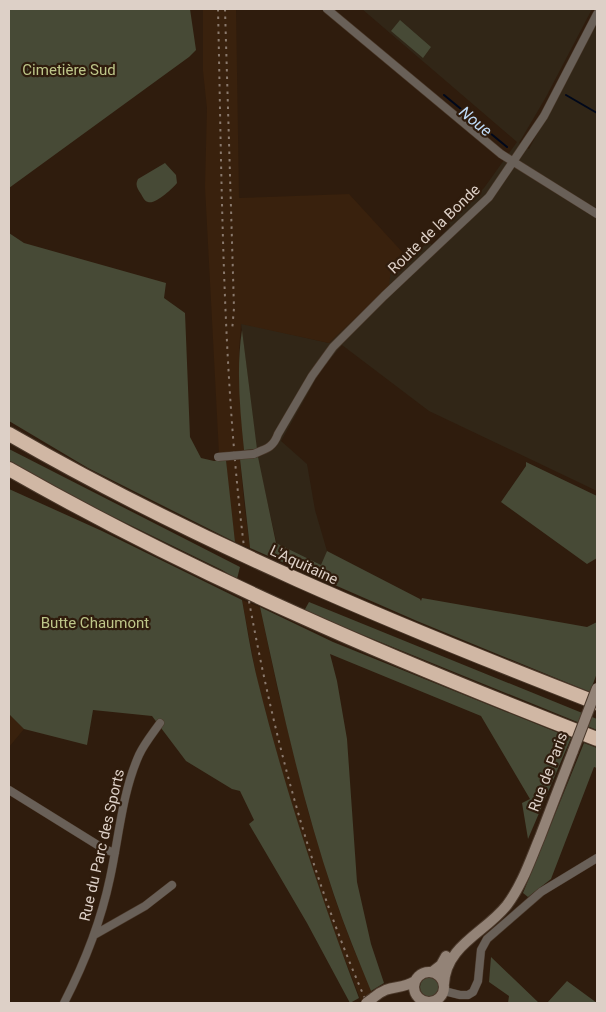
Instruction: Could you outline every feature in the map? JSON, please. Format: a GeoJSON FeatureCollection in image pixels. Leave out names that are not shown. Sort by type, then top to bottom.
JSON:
{"type":"FeatureCollection","features":[{"type":"Feature","properties":{"kind":"highway"},"geometry":{"type":"LineString","coordinates":[[9,426],[20,433],[32,447]]}},
{"type":"Feature","properties":{"kind":"highway","name":"L'Aquitaine"},"geometry":{"type":"LineString","coordinates":[[9,434],[157,514],[337,598],[450,646],[597,703]]}},
{"type":"Feature","properties":{"kind":"highway"},"geometry":{"type":"LineString","coordinates":[[9,469],[211,575],[275,605],[401,660],[597,739]]}},
{"type":"Feature","properties":{"kind":"highway"},"geometry":{"type":"LineString","coordinates":[[9,478],[37,485]]}},
{"type":"Feature","properties":{"kind":"street"},"geometry":{"type":"LineString","coordinates":[[327,9],[500,154],[597,214]]}},
{"type":"Feature","properties":{"kind":"street","name":"Route de la Bonde"},"geometry":{"type":"LineString","coordinates":[[218,457],[253,454],[268,449],[275,443],[278,434],[312,376],[333,347],[489,197],[514,163],[544,116],[597,14]]}},
{"type":"Feature","properties":{"kind":"street","name":"Rue de Paris"},"geometry":{"type":"LineString","coordinates":[[444,987],[446,970],[451,958],[463,945],[496,918],[519,888],[597,688]]}},
{"type":"Feature","properties":{"kind":"street","name":"Rue du Parc des Sports"},"geometry":{"type":"LineString","coordinates":[[64,1003],[77,979],[94,935],[110,880],[130,778],[139,753],[160,723]]}},
{"type":"Feature","properties":{"kind":"street"},"geometry":{"type":"LineString","coordinates":[[9,790],[104,849],[115,852]]}},
{"type":"Feature","properties":{"kind":"street"},"geometry":{"type":"LineString","coordinates":[[370,1001],[387,988],[406,986],[423,973],[432,972],[440,976],[444,987],[460,995],[468,995],[473,992],[478,981],[481,950],[487,939],[541,892],[597,858]]}},
{"type":"Feature","properties":{"kind":"street","name":"Rue de Paris"},"geometry":{"type":"LineString","coordinates":[[432,972],[438,969],[447,954],[460,940],[490,916],[503,902],[528,868]]}},
{"type":"Feature","properties":{"kind":"street"},"geometry":{"type":"LineString","coordinates":[[94,935],[145,906],[172,885]]}},
{"type":"Feature","properties":{"kind":"street"},"geometry":{"type":"LineString","coordinates":[[416,980],[414,986],[422,1000]]}},
{"type":"Feature","properties":{"kind":"street"},"geometry":{"type":"LineString","coordinates":[[370,1001],[398,992],[422,1000],[437,1002],[444,987]]}},
{"type":"Feature","properties":{"kind":"shaded area"},"geometry":{"type":"Polygon","coordinates":[[[203,9],[236,9],[239,198],[349,194],[405,255],[391,268],[389,286],[329,343],[241,324],[239,350],[244,450],[219,453],[205,187],[207,108],[203,71],[203,9]]]}},
{"type":"Feature","properties":{"kind":"shaded area"},"geometry":{"type":"Polygon","coordinates":[[[362,9],[592,9],[546,97],[519,143],[529,149],[597,22],[597,491],[429,411],[342,345],[321,370],[281,441],[307,464],[315,510],[327,551],[322,566],[277,545],[258,461],[241,323],[329,343],[388,286],[391,268],[405,255],[413,256],[428,242],[432,245],[450,226],[449,222],[484,188],[517,142],[362,9]]]}},
{"type":"Feature","properties":{"kind":"shaded area"},"geometry":{"type":"Polygon","coordinates":[[[240,459],[250,548],[235,542],[230,504],[226,460],[240,459]]]}},
{"type":"Feature","properties":{"kind":"shaded area"},"geometry":{"type":"Polygon","coordinates":[[[242,600],[260,607],[278,691],[308,811],[334,896],[352,945],[377,1003],[362,1003],[333,930],[301,836],[257,680],[242,600]]]}},
{"type":"Feature","properties":{"kind":"shaded area"},"geometry":{"type":"Polygon","coordinates":[[[9,714],[24,729],[9,747],[9,714]]]}},
{"type":"Feature","properties":{"kind":"green space","name":"Cimetière Sud"},"geometry":{"type":"Polygon","coordinates":[[[9,9],[190,9],[196,50],[9,188],[9,9]]]}},
{"type":"Feature","properties":{"kind":"green space"},"geometry":{"type":"Polygon","coordinates":[[[400,20],[431,47],[423,58],[391,31],[400,20]]]}},
{"type":"Feature","properties":{"kind":"green space"},"geometry":{"type":"Polygon","coordinates":[[[165,163],[176,175],[177,183],[159,199],[151,202],[147,201],[138,188],[138,179],[165,163]]]}},
{"type":"Feature","properties":{"kind":"green space"},"geometry":{"type":"Polygon","coordinates":[[[9,233],[24,243],[166,283],[164,298],[185,313],[190,437],[201,458],[214,461],[226,460],[235,542],[88,468],[9,421],[9,233]]]}},
{"type":"Feature","properties":{"kind":"green space"},"geometry":{"type":"Polygon","coordinates":[[[242,330],[257,449],[244,450],[239,375],[242,330]]]}},
{"type":"Feature","properties":{"kind":"green space"},"geometry":{"type":"Polygon","coordinates":[[[9,449],[240,567],[237,579],[81,501],[9,461],[9,449]]]}},
{"type":"Feature","properties":{"kind":"green space"},"geometry":{"type":"Polygon","coordinates":[[[258,457],[276,543],[321,565],[327,551],[421,601],[422,598],[587,627],[597,622],[597,673],[590,692],[417,621],[250,548],[240,459],[258,457]]]}},
{"type":"Feature","properties":{"kind":"green space"},"geometry":{"type":"Polygon","coordinates":[[[526,462],[597,496],[597,558],[587,564],[501,502],[526,466],[526,462]]]}},
{"type":"Feature","properties":{"kind":"green space","name":"Butte Chaumont"},"geometry":{"type":"Polygon","coordinates":[[[9,489],[102,531],[242,600],[251,651],[268,722],[317,881],[359,998],[350,1003],[307,923],[249,824],[254,820],[240,791],[232,789],[186,761],[152,716],[93,710],[87,745],[24,729],[9,714],[9,489]]]}},
{"type":"Feature","properties":{"kind":"green space"},"geometry":{"type":"Polygon","coordinates":[[[309,602],[597,719],[597,730],[304,611],[309,602]]]}},
{"type":"Feature","properties":{"kind":"green space"},"geometry":{"type":"Polygon","coordinates":[[[260,607],[333,642],[571,738],[528,839],[522,803],[530,799],[481,716],[330,654],[337,681],[347,739],[357,882],[371,944],[384,983],[371,991],[322,860],[284,716],[260,607]]]}},
{"type":"Feature","properties":{"kind":"green space"},"geometry":{"type":"Polygon","coordinates":[[[584,743],[597,748],[597,768],[594,767],[551,879],[528,897],[523,893],[584,743]]]}},
{"type":"Feature","properties":{"kind":"green space"},"geometry":{"type":"Polygon","coordinates":[[[491,957],[539,1003],[508,1003],[509,996],[489,982],[491,957]]]}},
{"type":"Feature","properties":{"kind":"green space"},"geometry":{"type":"Polygon","coordinates":[[[430,977],[437,980],[440,987],[437,994],[430,997],[423,994],[420,987],[423,980],[430,977]]]}},
{"type":"Feature","properties":{"kind":"green space"},"geometry":{"type":"Polygon","coordinates":[[[567,981],[597,1003],[547,1003],[567,981]]]}},
{"type":"Feature","properties":{"kind":"waterway","name":"Noue"},"geometry":{"type":"LineString","coordinates":[[444,95],[507,147]]}},
{"type":"Feature","properties":{"kind":"waterway","name":"Noue"},"geometry":{"type":"LineString","coordinates":[[566,95],[597,113]]}},
{"type":"Feature","properties":{"kind":"railway"},"geometry":{"type":"LineString","coordinates":[[218,9],[227,345],[231,413],[244,547]]}},
{"type":"Feature","properties":{"kind":"railway"},"geometry":{"type":"LineString","coordinates":[[225,9],[234,308],[232,331]]}},
{"type":"Feature","properties":{"kind":"railway"},"geometry":{"type":"LineString","coordinates":[[249,601],[270,704],[296,805],[328,905],[367,1003]]}}]}
